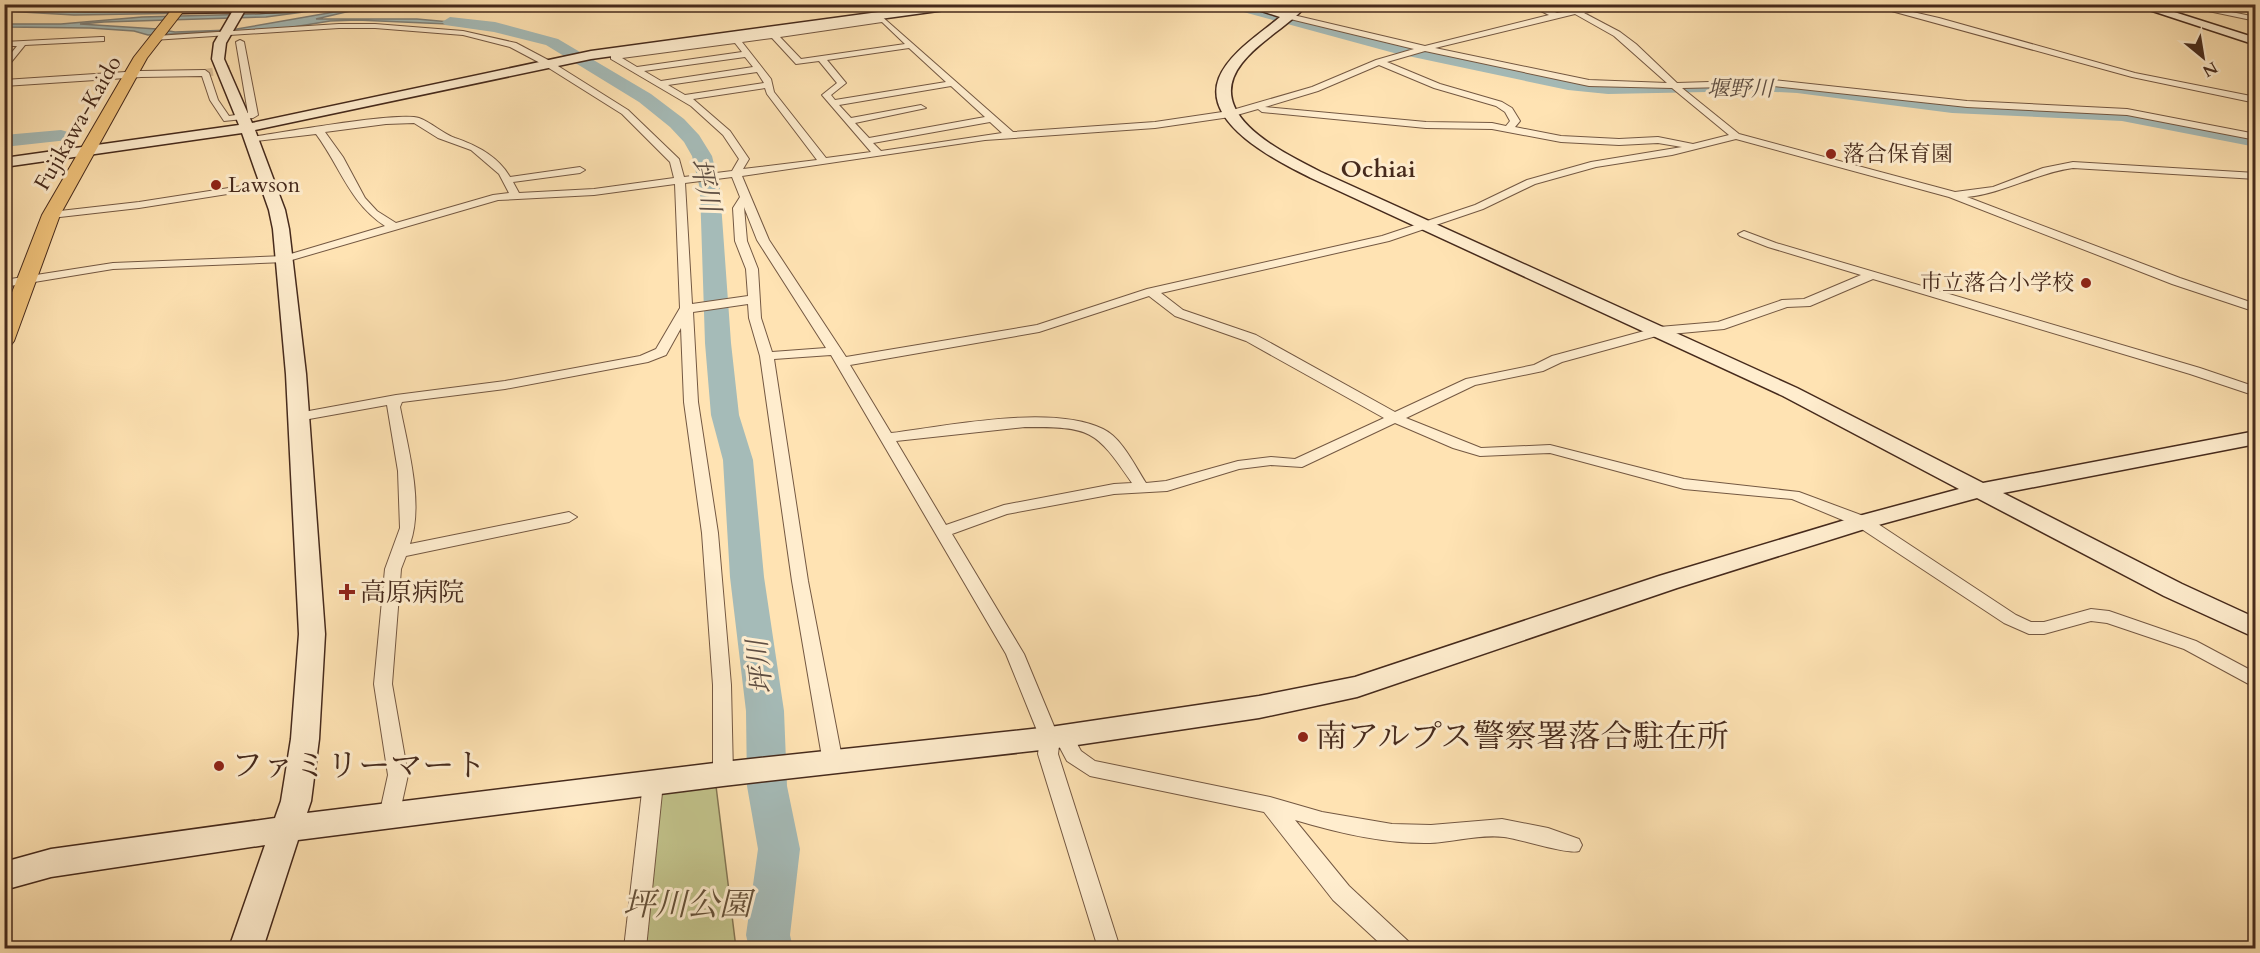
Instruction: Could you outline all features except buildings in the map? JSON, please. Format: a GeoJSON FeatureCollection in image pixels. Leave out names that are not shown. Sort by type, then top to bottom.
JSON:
{"type":"FeatureCollection","features":[{"type":"Feature","properties":{"kind":"main road","name":"Fujikawa-Kaido"},"geometry":{"type":"LineString","coordinates":[[5,339],[51,215],[131,74],[180,9]]}},
{"type":"Feature","properties":{"kind":"street"},"geometry":{"type":"LineString","coordinates":[[54,4],[91,7],[113,4]]}},
{"type":"Feature","properties":{"kind":"street"},"geometry":{"type":"LineString","coordinates":[[180,9],[288,8],[322,4]]}},
{"type":"Feature","properties":{"kind":"street"},"geometry":{"type":"LineString","coordinates":[[4,163],[247,128],[548,63],[967,4]]}},
{"type":"Feature","properties":{"kind":"street"},"geometry":{"type":"LineString","coordinates":[[1245,4],[1286,19],[1422,50],[1589,83],[1675,85],[1774,83],[1967,104],[2104,110],[2155,117],[2256,138]]}},
{"type":"Feature","properties":{"kind":"street"},"geometry":{"type":"LineString","coordinates":[[1303,4],[1230,68],[1224,82],[1223,96],[1230,114],[1248,135],[1281,158],[1790,392],[2173,590],[2256,629]]}},
{"type":"Feature","properties":{"kind":"street"},"geometry":{"type":"LineString","coordinates":[[1530,4],[1556,15]]}},
{"type":"Feature","properties":{"kind":"street"},"geometry":{"type":"LineString","coordinates":[[4,284],[113,266],[285,259],[477,202],[515,195],[594,192],[878,154],[942,143],[1010,135],[1155,125],[1230,114],[1315,89],[1379,62],[1407,53],[1556,15],[1625,4]]}},
{"type":"Feature","properties":{"kind":"street"},"geometry":{"type":"LineString","coordinates":[[1869,4],[2160,83],[2256,100]]}},
{"type":"Feature","properties":{"kind":"street"},"geometry":{"type":"LineString","coordinates":[[2136,4],[2256,42]]}},
{"type":"Feature","properties":{"kind":"street"},"geometry":{"type":"LineString","coordinates":[[2178,4],[2256,19]]}},
{"type":"Feature","properties":{"kind":"street"},"geometry":{"type":"LineString","coordinates":[[241,8],[232,38],[253,115],[247,128]]}},
{"type":"Feature","properties":{"kind":"street"},"geometry":{"type":"LineString","coordinates":[[1577,12],[1602,25],[1633,46],[1684,93],[1736,136],[1953,195],[2176,281],[2256,308]]}},
{"type":"Feature","properties":{"kind":"street"},"geometry":{"type":"LineString","coordinates":[[880,18],[1010,135]]}},
{"type":"Feature","properties":{"kind":"street"},"geometry":{"type":"LineString","coordinates":[[156,38],[232,38],[339,26],[419,28],[463,33],[513,45],[548,63],[625,112],[675,161],[684,180],[691,308],[691,402],[710,534],[730,774]]}},
{"type":"Feature","properties":{"kind":"street"},"geometry":{"type":"LineString","coordinates":[[736,173],[744,159],[727,133],[694,104],[614,57],[772,33]]}},
{"type":"Feature","properties":{"kind":"street"},"geometry":{"type":"LineString","coordinates":[[772,33],[799,62],[911,45]]}},
{"type":"Feature","properties":{"kind":"street"},"geometry":{"type":"LineString","coordinates":[[232,38],[220,43],[218,58],[268,185],[279,220],[285,259],[312,634],[296,801],[246,948]]}},
{"type":"Feature","properties":{"kind":"street"},"geometry":{"type":"LineString","coordinates":[[4,44],[101,39]]}},
{"type":"Feature","properties":{"kind":"street"},"geometry":{"type":"LineString","coordinates":[[736,39],[758,69],[770,92],[823,161]]}},
{"type":"Feature","properties":{"kind":"street"},"geometry":{"type":"LineString","coordinates":[[4,69],[23,43]]}},
{"type":"Feature","properties":{"kind":"street"},"geometry":{"type":"LineString","coordinates":[[636,70],[747,54]]}},
{"type":"Feature","properties":{"kind":"street"},"geometry":{"type":"LineString","coordinates":[[821,59],[842,83],[826,95],[878,154]]}},
{"type":"Feature","properties":{"kind":"street"},"geometry":{"type":"LineString","coordinates":[[1379,62],[1437,86],[1499,104],[1509,110],[1514,117],[1515,121],[1509,129]]}},
{"type":"Feature","properties":{"kind":"street"},"geometry":{"type":"LineString","coordinates":[[660,84],[758,69]]}},
{"type":"Feature","properties":{"kind":"street"},"geometry":{"type":"LineString","coordinates":[[4,83],[131,74],[205,73],[214,100],[227,119],[247,128],[318,130],[416,120],[441,136],[474,148],[491,160],[507,180],[515,195]]}},
{"type":"Feature","properties":{"kind":"street"},"geometry":{"type":"LineString","coordinates":[[833,103],[953,83]]}},
{"type":"Feature","properties":{"kind":"street"},"geometry":{"type":"LineString","coordinates":[[684,98],[768,85]]}},
{"type":"Feature","properties":{"kind":"street"},"geometry":{"type":"LineString","coordinates":[[849,121],[921,108]]}},
{"type":"Feature","properties":{"kind":"street"},"geometry":{"type":"LineString","coordinates":[[1254,108],[1415,124],[1485,125],[1561,140],[1619,142],[1658,140],[1695,146]]}},
{"type":"Feature","properties":{"kind":"street"},"geometry":{"type":"LineString","coordinates":[[867,141],[992,118]]}},
{"type":"Feature","properties":{"kind":"street"},"geometry":{"type":"LineString","coordinates":[[318,130],[338,157],[360,199],[373,213],[394,227]]}},
{"type":"Feature","properties":{"kind":"street"},"geometry":{"type":"LineString","coordinates":[[767,356],[838,357],[1039,328],[1151,291],[1384,239],[1479,207],[1531,182],[1595,164],[1635,159],[1736,136]]}},
{"type":"Feature","properties":{"kind":"street"},"geometry":{"type":"LineString","coordinates":[[1953,195],[1984,192],[2007,186],[2054,166],[2073,165],[2256,176]]}},
{"type":"Feature","properties":{"kind":"street"},"geometry":{"type":"LineString","coordinates":[[507,180],[580,170]]}},
{"type":"Feature","properties":{"kind":"street"},"geometry":{"type":"LineString","coordinates":[[736,173],[763,240],[838,357],[1016,654],[1057,737],[1074,756],[1090,768],[1270,805],[1322,820],[1392,833],[1431,834],[1502,828],[1572,844]]}},
{"type":"Feature","properties":{"kind":"street"},"geometry":{"type":"LineString","coordinates":[[51,215],[139,205],[268,185]]}},
{"type":"Feature","properties":{"kind":"street"},"geometry":{"type":"LineString","coordinates":[[747,197],[738,208],[741,241],[752,269],[749,299],[767,356],[827,763]]}},
{"type":"Feature","properties":{"kind":"street"},"geometry":{"type":"LineString","coordinates":[[1744,234],[2195,370],[2256,392]]}},
{"type":"Feature","properties":{"kind":"street"},"geometry":{"type":"LineString","coordinates":[[942,532],[1004,510],[1114,489],[1167,486],[1238,465],[1271,461],[1297,464],[1397,419],[1471,382],[1538,369],[1557,359],[1659,331],[1720,326],[1786,303],[1806,303],[1874,274]]}},
{"type":"Feature","properties":{"kind":"street"},"geometry":{"type":"LineString","coordinates":[[1151,291],[1179,313],[1251,339],[1397,419],[1458,445],[1480,452],[1550,449],[1684,484],[1794,495],[1863,522],[2010,619],[2029,628],[2044,628],[2091,615],[2109,617],[2190,645],[2256,681]]}},
{"type":"Feature","properties":{"kind":"street"},"geometry":{"type":"LineString","coordinates":[[298,417],[396,399],[505,386],[643,359],[661,352],[691,308],[749,299]]}},
{"type":"Feature","properties":{"kind":"street"},"geometry":{"type":"LineString","coordinates":[[389,816],[398,775],[383,684],[393,569],[408,528],[405,471],[393,407],[396,399]]}},
{"type":"Feature","properties":{"kind":"street"},"geometry":{"type":"LineString","coordinates":[[886,438],[987,426],[1048,422],[1083,428],[1099,433],[1141,486]]}},
{"type":"Feature","properties":{"kind":"street"},"geometry":{"type":"LineString","coordinates":[[4,876],[51,863],[285,829],[652,783],[1057,737],[1259,707],[1357,687],[1668,582],[1863,522],[1981,490],[2255,437]]}},
{"type":"Feature","properties":{"kind":"street"},"geometry":{"type":"LineString","coordinates":[[399,552],[569,517]]}},
{"type":"Feature","properties":{"kind":"street"},"geometry":{"type":"LineString","coordinates":[[1057,737],[1048,754],[1109,948]]}},
{"type":"Feature","properties":{"kind":"street"},"geometry":{"type":"LineString","coordinates":[[635,948],[652,783]]}},
{"type":"Feature","properties":{"kind":"street"},"geometry":{"type":"LineString","coordinates":[[1270,805],[1341,893],[1400,948]]}},
{"type":"Feature","properties":{"kind":"green space","name":"坪川公園"},"geometry":{"type":"Polygon","coordinates":[[[716,786],[736,948],[640,948],[656,793],[716,786]]]}},
{"type":"Feature","properties":{"kind":"water"},"geometry":{"type":"Polygon","coordinates":[[[335,4],[356,5],[266,17],[80,24],[175,32],[231,30],[380,4],[316,19],[417,19],[494,26],[357,20],[330,21],[281,29],[148,35],[134,31],[90,28],[5,27],[5,24],[61,24],[142,17],[260,14],[335,4]]]}},
{"type":"Feature","properties":{"kind":"water"},"geometry":{"type":"Polygon","coordinates":[[[4,7],[85,12],[260,12],[74,15],[5,11],[4,7]]]}},
{"type":"Feature","properties":{"kind":"waterway","name":"堰野川"},"geometry":{"type":"LineString","coordinates":[[1230,4],[1394,48],[1568,85],[1608,89],[1755,86],[1797,88],[1952,108],[2122,115],[2256,141]]}},
{"type":"Feature","properties":{"kind":"waterway","name":"坪川"},"geometry":{"type":"LineString","coordinates":[[450,22],[495,27],[552,42],[645,98],[677,123],[692,139],[702,156],[710,189],[718,343],[725,415],[738,460],[747,577],[765,711],[767,786],[779,849],[768,935],[771,948]]}},
{"type":"Feature","properties":{"kind":"waterway"},"geometry":{"type":"LineString","coordinates":[[4,141],[61,136]]}},
{"type":"Feature","properties":{"kind":"tunnel"},"geometry":{"type":"LineString","coordinates":[[205,73],[230,69]]}},
{"type":"Feature","properties":{"kind":"place","name":"落合保育園"},"geometry":{"type":"Point","coordinates":[1831,154]}},
{"type":"Feature","properties":{"kind":"place","name":"Lawson"},"geometry":{"type":"Point","coordinates":[216,185]}},
{"type":"Feature","properties":{"kind":"place","name":"市立落合小学校"},"geometry":{"type":"Point","coordinates":[2086,283]}},
{"type":"Feature","properties":{"kind":"place","name":"高原病院"},"geometry":{"type":"Point","coordinates":[347,592]}},
{"type":"Feature","properties":{"kind":"place","name":"南アルプス警察署落合駐在所"},"geometry":{"type":"Point","coordinates":[1303,737]}},
{"type":"Feature","properties":{"kind":"place","name":"ファミリーマート"},"geometry":{"type":"Point","coordinates":[219,766]}},
{"type":"Feature","properties":{"kind":"district","name":"Ochiai"},"geometry":{"type":"Point","coordinates":[1378,169]}}]}
